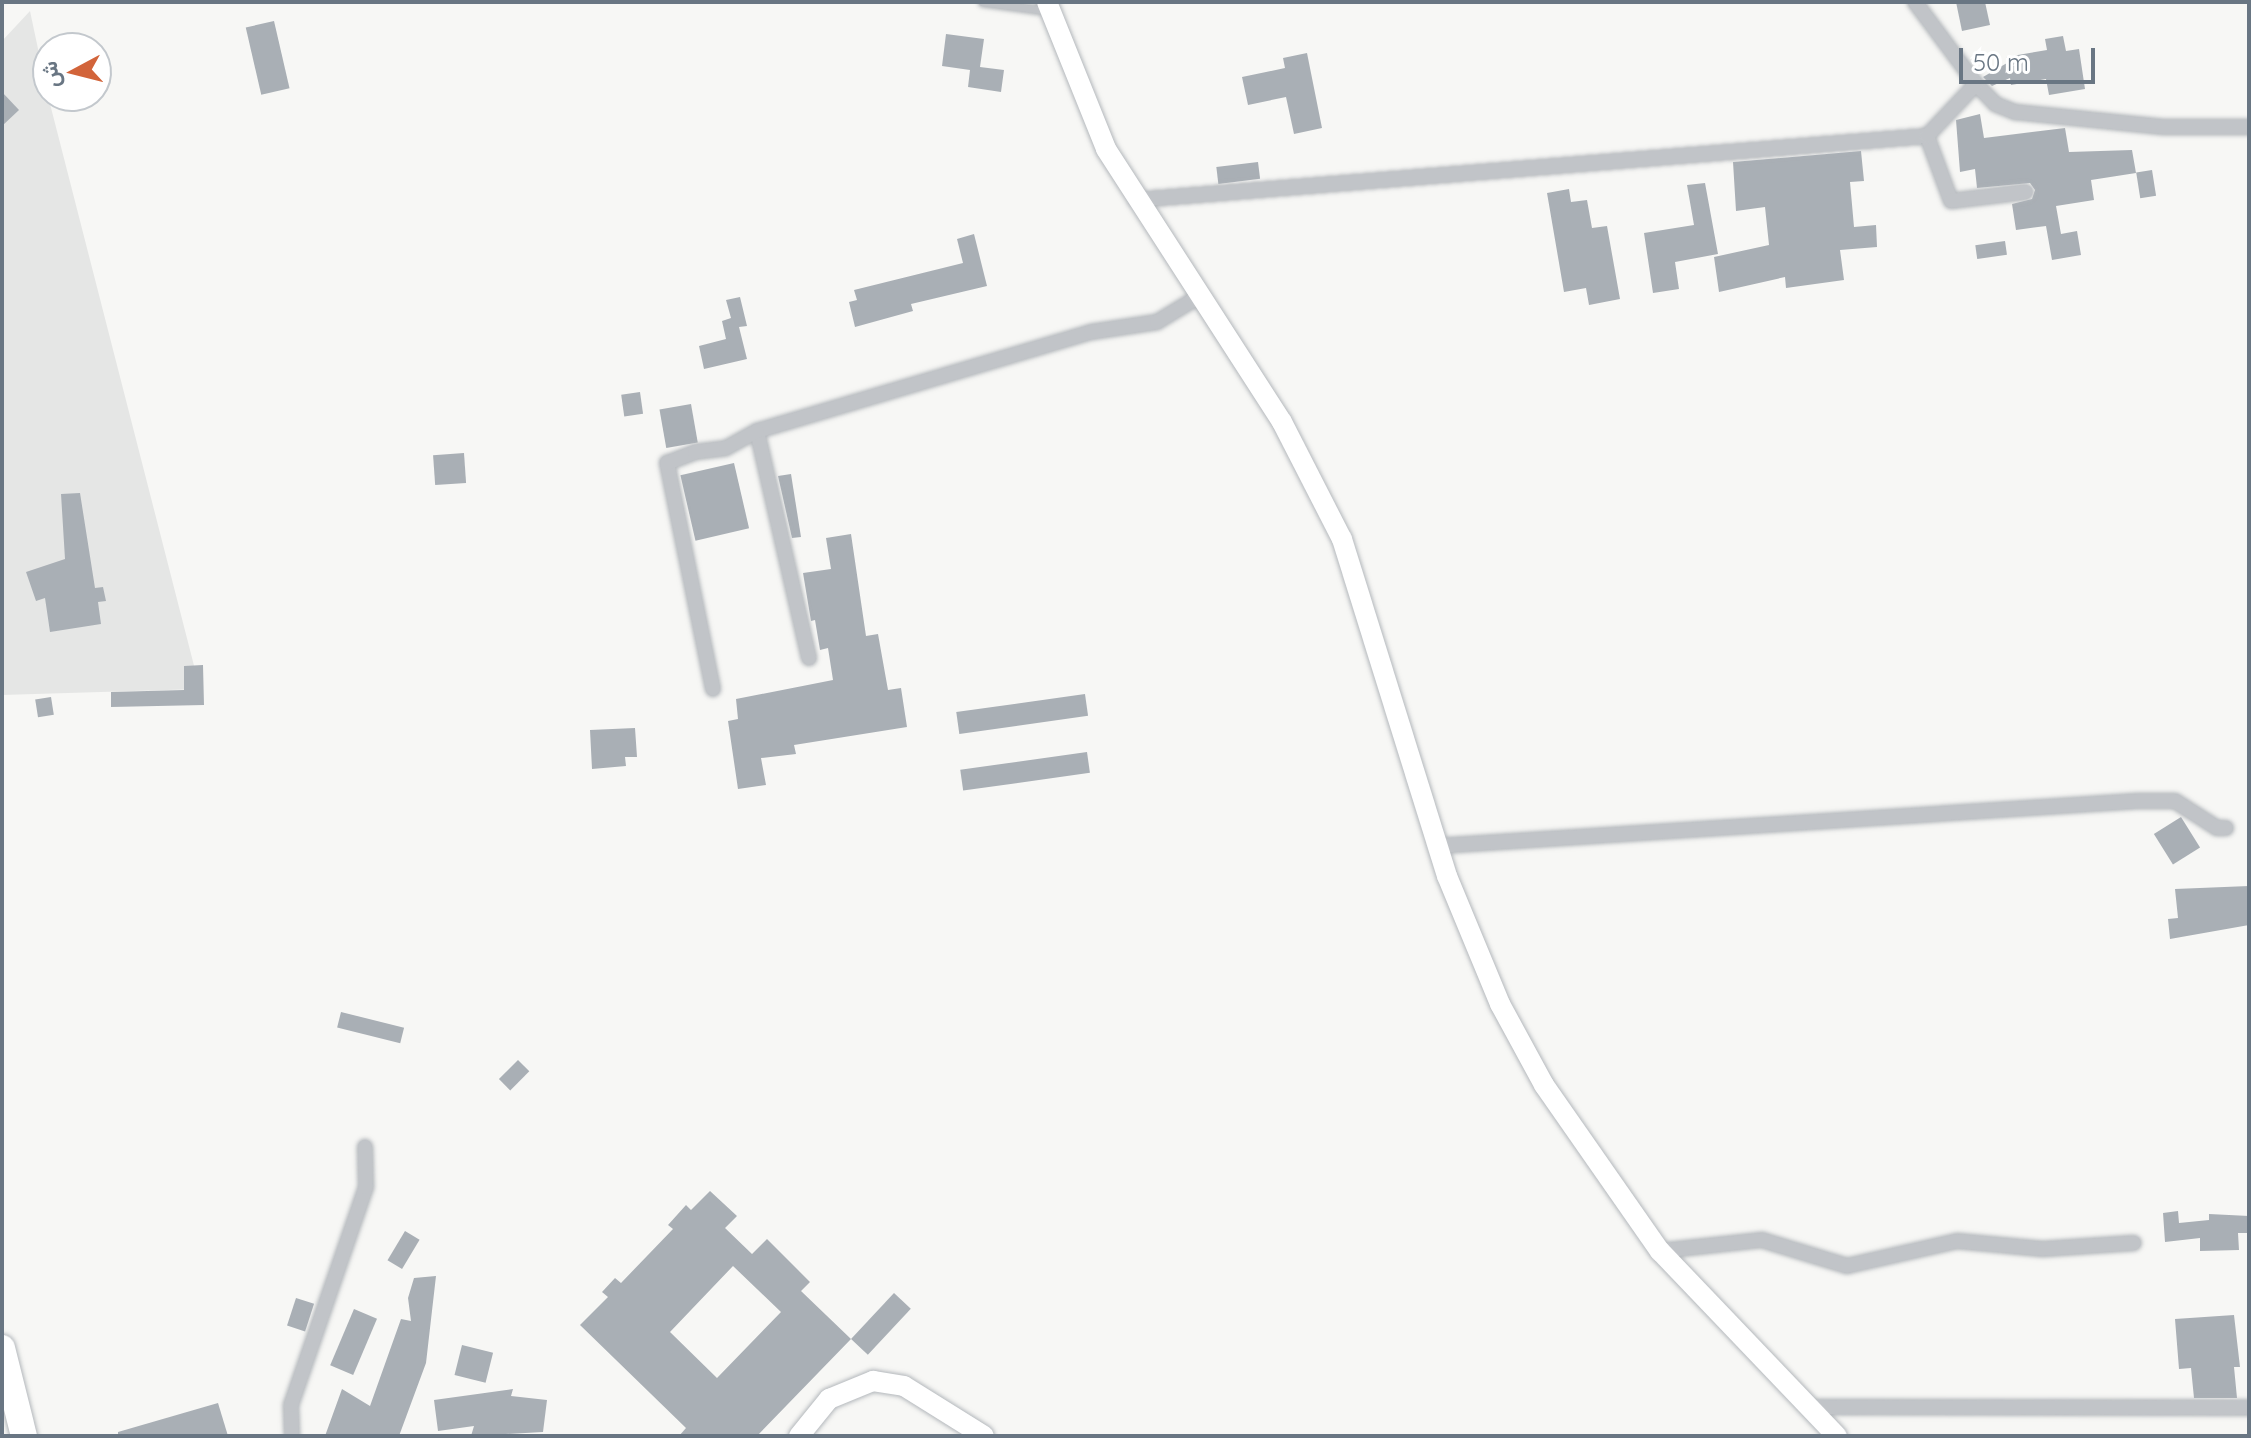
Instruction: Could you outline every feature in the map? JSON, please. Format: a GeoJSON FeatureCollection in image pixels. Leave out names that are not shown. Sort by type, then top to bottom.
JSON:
{"type":"FeatureCollection","features":[{"type":"Feature","properties":{"kind":"highway"},"geometry":{"type":"LineString","coordinates":[[2,1348],[24,1436]]}},
{"type":"Feature","properties":{"kind":"main road"},"geometry":{"type":"LineString","coordinates":[[1048,6],[1106,149],[1135,200],[1282,422],[1342,539],[1437,846],[1500,1004],[1544,1085],[1660,1251],[1837,1436]]}},
{"type":"Feature","properties":{"kind":"main road"},"geometry":{"type":"LineString","coordinates":[[799,1436],[829,1399],[873,1381],[904,1386],[984,1436]]}},
{"type":"Feature","properties":{"kind":"street"},"geometry":{"type":"LineString","coordinates":[[1915,2],[1976,84],[1995,104],[2015,112],[2163,127],[2249,127]]}},
{"type":"Feature","properties":{"kind":"street"},"geometry":{"type":"LineString","coordinates":[[1135,200],[1927,136],[1976,84]]}},
{"type":"Feature","properties":{"kind":"street"},"geometry":{"type":"LineString","coordinates":[[1927,136],[1951,201],[2025,192]]}},
{"type":"Feature","properties":{"kind":"street"},"geometry":{"type":"LineString","coordinates":[[713,689],[667,463],[695,452],[726,448],[757,431],[1091,332],[1157,322],[1200,296]]}},
{"type":"Feature","properties":{"kind":"street"},"geometry":{"type":"LineString","coordinates":[[757,431],[809,658]]}},
{"type":"Feature","properties":{"kind":"street"},"geometry":{"type":"LineString","coordinates":[[1437,846],[2138,801],[2175,801],[2217,828],[2226,828]]}},
{"type":"Feature","properties":{"kind":"street"},"geometry":{"type":"LineString","coordinates":[[292,1436],[291,1405],[366,1187],[365,1147]]}},
{"type":"Feature","properties":{"kind":"street"},"geometry":{"type":"LineString","coordinates":[[1660,1251],[1762,1240],[1847,1266],[1957,1241],[2043,1249],[2134,1243]]}},
{"type":"Feature","properties":{"kind":"street"},"geometry":{"type":"LineString","coordinates":[[1811,1407],[2197,1412],[2249,1408]]}},
{"type":"Feature","properties":{"kind":"lane"},"geometry":{"type":"LineString","coordinates":[[982,2],[1048,6]]}},
{"type":"Feature","properties":{"kind":"shaded area"},"geometry":{"type":"Polygon","coordinates":[[[30,11],[34,32],[32,32],[32,112],[52,112],[200,689],[2,695],[2,41],[30,11]]]}},
{"type":"Feature","properties":{"kind":"building"},"geometry":{"type":"Polygon","coordinates":[[[1956,2],[1985,2],[1990,25],[1962,31],[1956,2]]]}},
{"type":"Feature","properties":{"kind":"building"},"geometry":{"type":"Polygon","coordinates":[[[274,21],[290,88],[261,95],[246,28],[274,21]]]}},
{"type":"Feature","properties":{"kind":"building"},"geometry":{"type":"Polygon","coordinates":[[[946,34],[984,39],[980,67],[1004,70],[1001,92],[968,87],[970,70],[942,66],[946,34]]]}},
{"type":"Feature","properties":{"kind":"building"},"geometry":{"type":"Polygon","coordinates":[[[2063,36],[2066,51],[2079,49],[2085,89],[2049,95],[2046,79],[2011,85],[2010,78],[1992,86],[1983,77],[2007,63],[2006,57],[2047,50],[2045,39],[2063,36]]]}},
{"type":"Feature","properties":{"kind":"building"},"geometry":{"type":"Polygon","coordinates":[[[1307,53],[1322,128],[1294,134],[1286,97],[1248,105],[1242,77],[1285,68],[1283,58],[1307,53]]]}},
{"type":"Feature","properties":{"kind":"building"},"geometry":{"type":"Polygon","coordinates":[[[2,92],[19,110],[2,126],[2,92]]]}},
{"type":"Feature","properties":{"kind":"building"},"geometry":{"type":"Polygon","coordinates":[[[1980,114],[1984,138],[2065,128],[2069,152],[2132,150],[2136,173],[2091,180],[2094,200],[2056,206],[2061,234],[2077,231],[2081,255],[2052,260],[2046,226],[2016,230],[2012,204],[2032,199],[2035,190],[2030,183],[1977,188],[1975,169],[1960,172],[1956,120],[1980,114]]]}},
{"type":"Feature","properties":{"kind":"building"},"geometry":{"type":"Polygon","coordinates":[[[1861,151],[1864,181],[1850,182],[1854,227],[1876,225],[1877,247],[1840,250],[1844,280],[1786,288],[1785,277],[1719,292],[1714,257],[1769,245],[1765,207],[1736,211],[1733,162],[1861,151]]]}},
{"type":"Feature","properties":{"kind":"building"},"geometry":{"type":"Polygon","coordinates":[[[1258,162],[1260,179],[1218,184],[1216,167],[1258,162]]]}},
{"type":"Feature","properties":{"kind":"building"},"geometry":{"type":"Polygon","coordinates":[[[2152,170],[2156,196],[2140,198],[2136,173],[2152,170]]]}},
{"type":"Feature","properties":{"kind":"building"},"geometry":{"type":"Polygon","coordinates":[[[1705,183],[1718,254],[1675,262],[1679,289],[1653,293],[1644,233],[1694,225],[1687,185],[1705,183]]]}},
{"type":"Feature","properties":{"kind":"building"},"geometry":{"type":"Polygon","coordinates":[[[1569,189],[1571,202],[1587,200],[1592,228],[1607,226],[1620,299],[1589,305],[1586,288],[1564,292],[1547,193],[1569,189]]]}},
{"type":"Feature","properties":{"kind":"building"},"geometry":{"type":"Polygon","coordinates":[[[974,234],[987,286],[911,304],[913,311],[855,327],[849,302],[857,300],[854,290],[963,263],[957,239],[974,234]]]}},
{"type":"Feature","properties":{"kind":"building"},"geometry":{"type":"Polygon","coordinates":[[[2005,241],[2007,255],[1977,259],[1975,245],[2005,241]]]}},
{"type":"Feature","properties":{"kind":"building"},"geometry":{"type":"Polygon","coordinates":[[[740,297],[747,326],[739,327],[747,359],[704,369],[699,346],[726,339],[722,321],[731,318],[726,300],[740,297]]]}},
{"type":"Feature","properties":{"kind":"building"},"geometry":{"type":"Polygon","coordinates":[[[640,392],[643,414],[624,416],[621,395],[640,392]]]}},
{"type":"Feature","properties":{"kind":"building"},"geometry":{"type":"Polygon","coordinates":[[[691,404],[698,442],[666,448],[659,410],[691,404]]]}},
{"type":"Feature","properties":{"kind":"building"},"geometry":{"type":"Polygon","coordinates":[[[464,453],[466,483],[435,485],[433,455],[464,453]]]}},
{"type":"Feature","properties":{"kind":"building"},"geometry":{"type":"Polygon","coordinates":[[[734,463],[749,528],[695,541],[680,475],[734,463]]]}},
{"type":"Feature","properties":{"kind":"building"},"geometry":{"type":"Polygon","coordinates":[[[791,474],[801,537],[792,538],[778,476],[791,474]]]}},
{"type":"Feature","properties":{"kind":"building"},"geometry":{"type":"Polygon","coordinates":[[[80,493],[95,588],[103,587],[106,601],[98,602],[101,624],[50,632],[45,598],[36,601],[26,572],[65,559],[61,494],[80,493]]]}},
{"type":"Feature","properties":{"kind":"building"},"geometry":{"type":"Polygon","coordinates":[[[851,534],[866,636],[878,634],[888,690],[901,688],[907,727],[794,745],[796,754],[761,758],[766,785],[738,789],[728,721],[738,719],[736,699],[833,680],[828,648],[820,650],[815,620],[811,621],[803,573],[831,569],[826,538],[851,534]]]}},
{"type":"Feature","properties":{"kind":"building"},"geometry":{"type":"Polygon","coordinates":[[[203,665],[204,705],[111,707],[111,692],[184,690],[184,666],[203,665]]]}},
{"type":"Feature","properties":{"kind":"building"},"geometry":{"type":"Polygon","coordinates":[[[1085,694],[1088,716],[959,734],[956,712],[1085,694]]]}},
{"type":"Feature","properties":{"kind":"building"},"geometry":{"type":"Polygon","coordinates":[[[51,697],[54,715],[38,717],[35,700],[51,697]]]}},
{"type":"Feature","properties":{"kind":"building"},"geometry":{"type":"Polygon","coordinates":[[[635,728],[637,757],[625,757],[626,766],[592,769],[590,730],[635,728]]]}},
{"type":"Feature","properties":{"kind":"building"},"geometry":{"type":"Polygon","coordinates":[[[1087,752],[1090,773],[963,791],[960,770],[1087,752]]]}},
{"type":"Feature","properties":{"kind":"building"},"geometry":{"type":"Polygon","coordinates":[[[2181,817],[2200,848],[2173,864],[2154,834],[2181,817]]]}},
{"type":"Feature","properties":{"kind":"building"},"geometry":{"type":"Polygon","coordinates":[[[2249,886],[2249,925],[2170,939],[2168,919],[2178,918],[2175,889],[2249,886]]]}},
{"type":"Feature","properties":{"kind":"building"},"geometry":{"type":"Polygon","coordinates":[[[341,1012],[404,1028],[400,1043],[337,1028],[341,1012]]]}},
{"type":"Feature","properties":{"kind":"building"},"geometry":{"type":"Polygon","coordinates":[[[518,1060],[529,1071],[510,1090],[499,1079],[518,1060]]]}},
{"type":"Feature","properties":{"kind":"building"},"geometry":{"type":"Polygon","coordinates":[[[710,1191],[737,1216],[725,1228],[752,1254],[767,1239],[810,1282],[801,1291],[851,1339],[757,1436],[679,1436],[686,1428],[580,1325],[608,1297],[602,1292],[615,1278],[621,1283],[673,1229],[668,1225],[686,1205],[691,1210],[710,1191]],[[733,1266],[670,1332],[717,1378],[781,1312],[733,1266]]]}},
{"type":"Feature","properties":{"kind":"building"},"geometry":{"type":"Polygon","coordinates":[[[2178,1211],[2179,1223],[2209,1220],[2209,1214],[2249,1216],[2249,1233],[2238,1233],[2239,1250],[2200,1251],[2200,1238],[2165,1242],[2163,1213],[2178,1211]]]}},
{"type":"Feature","properties":{"kind":"building"},"geometry":{"type":"Polygon","coordinates":[[[405,1231],[420,1240],[402,1269],[387,1260],[405,1231]]]}},
{"type":"Feature","properties":{"kind":"building"},"geometry":{"type":"Polygon","coordinates":[[[436,1276],[426,1363],[399,1436],[325,1436],[342,1389],[370,1406],[401,1319],[411,1321],[408,1298],[414,1278],[436,1276]]]}},
{"type":"Feature","properties":{"kind":"building"},"geometry":{"type":"Polygon","coordinates":[[[894,1293],[911,1309],[868,1355],[851,1339],[894,1293]]]}},
{"type":"Feature","properties":{"kind":"building"},"geometry":{"type":"Polygon","coordinates":[[[296,1298],[314,1304],[305,1331],[287,1326],[296,1298]]]}},
{"type":"Feature","properties":{"kind":"building"},"geometry":{"type":"Polygon","coordinates":[[[354,1309],[377,1319],[353,1375],[330,1365],[354,1309]]]}},
{"type":"Feature","properties":{"kind":"building"},"geometry":{"type":"Polygon","coordinates":[[[2234,1315],[2240,1367],[2234,1367],[2237,1398],[2194,1398],[2191,1368],[2179,1369],[2175,1319],[2234,1315]]]}},
{"type":"Feature","properties":{"kind":"building"},"geometry":{"type":"Polygon","coordinates":[[[462,1345],[493,1353],[486,1383],[455,1375],[462,1345]]]}},
{"type":"Feature","properties":{"kind":"building"},"geometry":{"type":"Polygon","coordinates":[[[513,1389],[511,1396],[547,1400],[543,1432],[471,1436],[474,1426],[438,1431],[434,1400],[513,1389]]]}},
{"type":"Feature","properties":{"kind":"building"},"geometry":{"type":"Polygon","coordinates":[[[218,1403],[228,1436],[118,1436],[118,1432],[218,1403]]]}}]}
